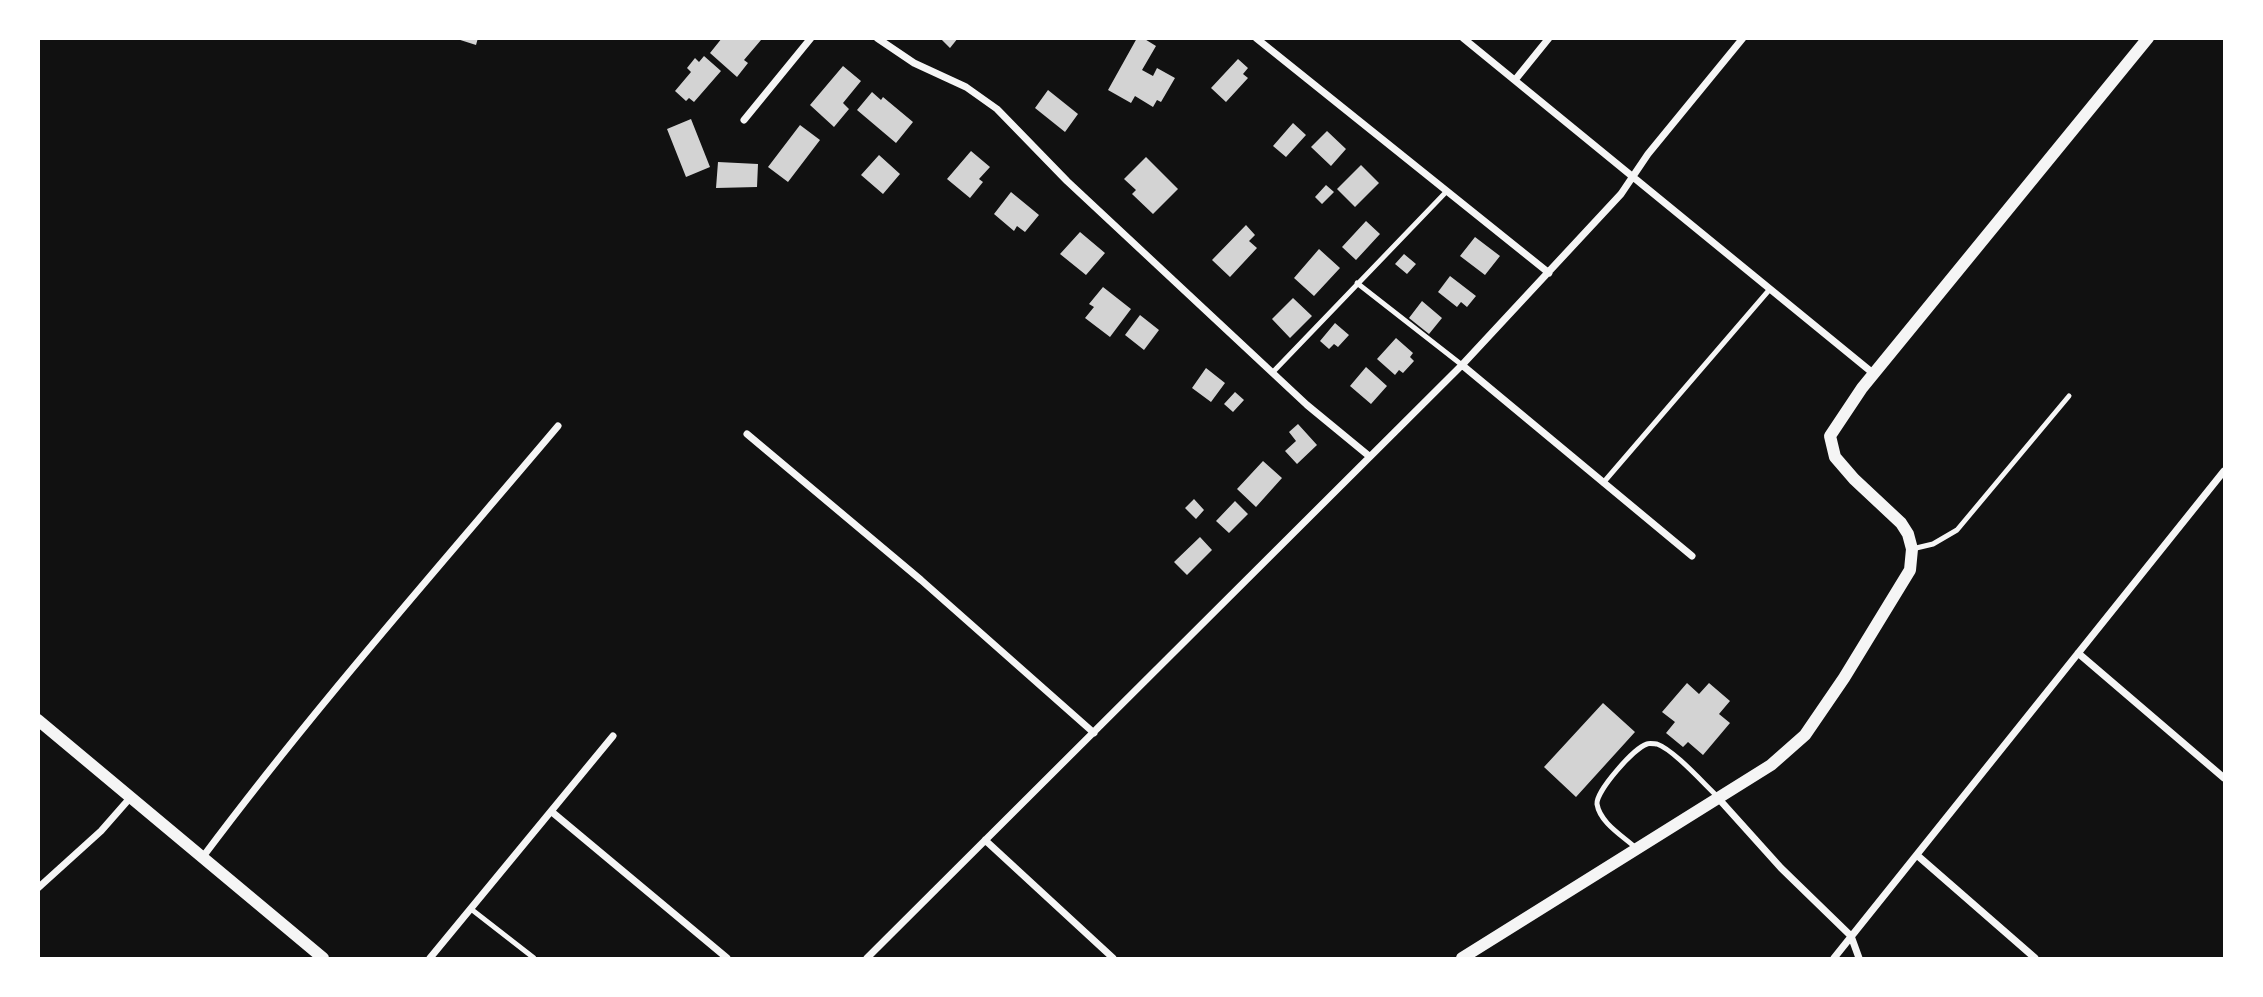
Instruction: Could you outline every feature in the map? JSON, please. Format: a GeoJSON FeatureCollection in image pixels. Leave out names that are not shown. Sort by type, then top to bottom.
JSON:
{"type":"FeatureCollection","features":[{"type":"Feature","properties":{"kind":"street"},"geometry":{"type":"LineString","coordinates":[[744,120],[811,38]]}},
{"type":"Feature","properties":{"kind":"street"},"geometry":{"type":"LineString","coordinates":[[877,38],[914,63],[966,87],[997,109],[1067,181],[1331,427],[1369,456]]}},
{"type":"Feature","properties":{"kind":"street"},"geometry":{"type":"LineString","coordinates":[[1256,38],[1549,273]]}},
{"type":"Feature","properties":{"kind":"street"},"geometry":{"type":"LineString","coordinates":[[1464,38],[1874,374]]}},
{"type":"Feature","properties":{"kind":"street"},"geometry":{"type":"LineString","coordinates":[[1515,80],[1549,38]]}},
{"type":"Feature","properties":{"kind":"street"},"geometry":{"type":"LineString","coordinates":[[867,958],[1462,365],[1621,194],[1648,154],[1743,38]]}},
{"type":"Feature","properties":{"kind":"street"},"geometry":{"type":"LineString","coordinates":[[1462,958],[1771,765],[1805,734],[1910,570],[1912,549],[1908,534],[1901,523],[1854,479],[1835,457],[1830,436],[1874,374],[2148,38]]}},
{"type":"Feature","properties":{"kind":"street"},"geometry":{"type":"LineString","coordinates":[[1462,365],[1692,556]]}},
{"type":"Feature","properties":{"kind":"street"},"geometry":{"type":"LineString","coordinates":[[202,858],[383,634],[558,426]]}},
{"type":"Feature","properties":{"kind":"street"},"geometry":{"type":"LineString","coordinates":[[747,434],[921,580],[1094,733]]}},
{"type":"Feature","properties":{"kind":"street"},"geometry":{"type":"LineString","coordinates":[[1834,958],[2224,471]]}},
{"type":"Feature","properties":{"kind":"street"},"geometry":{"type":"LineString","coordinates":[[2078,653],[2224,778]]}},
{"type":"Feature","properties":{"kind":"street"},"geometry":{"type":"LineString","coordinates":[[38,720],[323,958]]}},
{"type":"Feature","properties":{"kind":"street"},"geometry":{"type":"LineString","coordinates":[[430,958],[613,736]]}},
{"type":"Feature","properties":{"kind":"street"},"geometry":{"type":"LineString","coordinates":[[1718,797],[1781,868],[1851,936],[1859,958]]}},
{"type":"Feature","properties":{"kind":"street"},"geometry":{"type":"LineString","coordinates":[[38,888],[91,841],[130,799]]}},
{"type":"Feature","properties":{"kind":"street"},"geometry":{"type":"LineString","coordinates":[[552,811],[727,958]]}},
{"type":"Feature","properties":{"kind":"street"},"geometry":{"type":"LineString","coordinates":[[985,840],[1113,958]]}},
{"type":"Feature","properties":{"kind":"street"},"geometry":{"type":"LineString","coordinates":[[1918,856],[2035,958]]}},
{"type":"Feature","properties":{"kind":"lane"},"geometry":{"type":"LineString","coordinates":[[1273,372],[1446,192]]}},
{"type":"Feature","properties":{"kind":"lane"},"geometry":{"type":"LineString","coordinates":[[1357,283],[1462,365]]}},
{"type":"Feature","properties":{"kind":"lane"},"geometry":{"type":"LineString","coordinates":[[1603,482],[1770,289]]}},
{"type":"Feature","properties":{"kind":"lane"},"geometry":{"type":"LineString","coordinates":[[1912,549],[1933,544],[1956,530],[2069,396]]}},
{"type":"Feature","properties":{"kind":"lane"},"geometry":{"type":"LineString","coordinates":[[1637,849],[1604,820],[1597,797],[1645,744],[1655,744],[1666,749],[1718,797]]}},
{"type":"Feature","properties":{"kind":"lane"},"geometry":{"type":"LineString","coordinates":[[471,909],[534,958]]}},
{"type":"Feature","properties":{"kind":"building"},"geometry":{"type":"Polygon","coordinates":[[[454,38],[478,38],[476,45],[454,38]]]}},
{"type":"Feature","properties":{"kind":"building"},"geometry":{"type":"Polygon","coordinates":[[[722,38],[761,40],[744,60],[748,63],[737,77],[710,53],[722,38]]]}},
{"type":"Feature","properties":{"kind":"building"},"geometry":{"type":"Polygon","coordinates":[[[940,38],[958,38],[950,48],[940,38]]]}},
{"type":"Feature","properties":{"kind":"building"},"geometry":{"type":"Polygon","coordinates":[[[1137,38],[1143,38],[1156,46],[1142,70],[1153,76],[1157,68],[1175,78],[1161,102],[1157,100],[1153,107],[1135,96],[1131,103],[1108,90],[1137,38]]]}},
{"type":"Feature","properties":{"kind":"building"},"geometry":{"type":"Polygon","coordinates":[[[704,56],[721,71],[694,102],[689,98],[686,101],[675,91],[691,72],[687,68],[695,58],[699,62],[704,56]]]}},
{"type":"Feature","properties":{"kind":"building"},"geometry":{"type":"Polygon","coordinates":[[[1238,59],[1248,68],[1243,74],[1248,78],[1226,102],[1211,88],[1238,59]]]}},
{"type":"Feature","properties":{"kind":"building"},"geometry":{"type":"Polygon","coordinates":[[[843,66],[861,81],[843,103],[849,109],[834,127],[810,105],[843,66]]]}},
{"type":"Feature","properties":{"kind":"building"},"geometry":{"type":"Polygon","coordinates":[[[1048,90],[1078,114],[1065,132],[1035,108],[1048,90]]]}},
{"type":"Feature","properties":{"kind":"building"},"geometry":{"type":"Polygon","coordinates":[[[872,92],[881,100],[883,97],[913,122],[896,143],[857,110],[872,92]]]}},
{"type":"Feature","properties":{"kind":"building"},"geometry":{"type":"Polygon","coordinates":[[[691,119],[710,167],[686,177],[667,129],[691,119]]]}},
{"type":"Feature","properties":{"kind":"building"},"geometry":{"type":"Polygon","coordinates":[[[1293,123],[1306,135],[1286,157],[1273,146],[1293,123]]]}},
{"type":"Feature","properties":{"kind":"building"},"geometry":{"type":"Polygon","coordinates":[[[800,125],[820,140],[788,182],[768,167],[800,125]]]}},
{"type":"Feature","properties":{"kind":"building"},"geometry":{"type":"Polygon","coordinates":[[[1327,131],[1346,149],[1331,166],[1311,147],[1327,131]]]}},
{"type":"Feature","properties":{"kind":"building"},"geometry":{"type":"Polygon","coordinates":[[[971,151],[990,167],[979,179],[983,182],[970,198],[947,179],[971,151]]]}},
{"type":"Feature","properties":{"kind":"building"},"geometry":{"type":"Polygon","coordinates":[[[879,155],[900,174],[883,194],[861,175],[879,155]]]}},
{"type":"Feature","properties":{"kind":"building"},"geometry":{"type":"Polygon","coordinates":[[[1146,157],[1178,189],[1153,214],[1132,194],[1136,190],[1124,179],[1146,157]]]}},
{"type":"Feature","properties":{"kind":"building"},"geometry":{"type":"Polygon","coordinates":[[[718,162],[758,164],[757,187],[716,188],[718,162]]]}},
{"type":"Feature","properties":{"kind":"building"},"geometry":{"type":"Polygon","coordinates":[[[1361,165],[1379,183],[1355,207],[1337,189],[1361,165]]]}},
{"type":"Feature","properties":{"kind":"building"},"geometry":{"type":"Polygon","coordinates":[[[1326,185],[1334,192],[1322,204],[1315,197],[1326,185]]]}},
{"type":"Feature","properties":{"kind":"building"},"geometry":{"type":"Polygon","coordinates":[[[1011,192],[1039,215],[1025,232],[1017,226],[1014,231],[994,214],[1011,192]]]}},
{"type":"Feature","properties":{"kind":"building"},"geometry":{"type":"Polygon","coordinates":[[[1366,221],[1380,234],[1356,260],[1342,247],[1366,221]]]}},
{"type":"Feature","properties":{"kind":"building"},"geometry":{"type":"Polygon","coordinates":[[[1246,225],[1255,235],[1249,241],[1257,248],[1230,277],[1212,260],[1246,225]]]}},
{"type":"Feature","properties":{"kind":"building"},"geometry":{"type":"Polygon","coordinates":[[[1080,232],[1105,253],[1086,275],[1060,254],[1080,232]]]}},
{"type":"Feature","properties":{"kind":"building"},"geometry":{"type":"Polygon","coordinates":[[[1475,237],[1500,256],[1485,275],[1460,256],[1475,237]]]}},
{"type":"Feature","properties":{"kind":"building"},"geometry":{"type":"Polygon","coordinates":[[[1319,249],[1340,268],[1314,296],[1294,278],[1319,249]]]}},
{"type":"Feature","properties":{"kind":"building"},"geometry":{"type":"Polygon","coordinates":[[[1404,254],[1416,264],[1407,274],[1395,264],[1404,254]]]}},
{"type":"Feature","properties":{"kind":"building"},"geometry":{"type":"Polygon","coordinates":[[[1450,276],[1476,296],[1467,307],[1461,302],[1457,307],[1438,292],[1450,276]]]}},
{"type":"Feature","properties":{"kind":"building"},"geometry":{"type":"Polygon","coordinates":[[[1103,287],[1131,309],[1110,337],[1085,318],[1094,307],[1089,304],[1103,287]]]}},
{"type":"Feature","properties":{"kind":"building"},"geometry":{"type":"Polygon","coordinates":[[[1293,298],[1312,316],[1290,338],[1272,319],[1293,298]]]}},
{"type":"Feature","properties":{"kind":"building"},"geometry":{"type":"Polygon","coordinates":[[[1422,301],[1442,318],[1429,334],[1409,318],[1422,301]]]}},
{"type":"Feature","properties":{"kind":"building"},"geometry":{"type":"Polygon","coordinates":[[[1140,315],[1159,330],[1144,350],[1125,335],[1140,315]]]}},
{"type":"Feature","properties":{"kind":"building"},"geometry":{"type":"Polygon","coordinates":[[[1335,323],[1349,335],[1338,347],[1334,344],[1329,349],[1320,341],[1335,323]]]}},
{"type":"Feature","properties":{"kind":"building"},"geometry":{"type":"Polygon","coordinates":[[[1396,338],[1413,353],[1410,357],[1414,361],[1403,373],[1399,370],[1395,375],[1377,359],[1396,338]]]}},
{"type":"Feature","properties":{"kind":"building"},"geometry":{"type":"Polygon","coordinates":[[[1366,367],[1387,386],[1371,404],[1350,386],[1366,367]]]}},
{"type":"Feature","properties":{"kind":"building"},"geometry":{"type":"Polygon","coordinates":[[[1206,368],[1225,383],[1211,402],[1192,388],[1206,368]]]}},
{"type":"Feature","properties":{"kind":"building"},"geometry":{"type":"Polygon","coordinates":[[[1235,392],[1244,400],[1233,412],[1224,404],[1235,392]]]}},
{"type":"Feature","properties":{"kind":"building"},"geometry":{"type":"Polygon","coordinates":[[[1298,424],[1317,445],[1297,464],[1285,451],[1296,441],[1289,432],[1298,424]]]}},
{"type":"Feature","properties":{"kind":"building"},"geometry":{"type":"Polygon","coordinates":[[[1263,461],[1282,478],[1256,507],[1237,489],[1263,461]]]}},
{"type":"Feature","properties":{"kind":"building"},"geometry":{"type":"Polygon","coordinates":[[[1194,499],[1204,510],[1196,519],[1185,508],[1194,499]]]}},
{"type":"Feature","properties":{"kind":"building"},"geometry":{"type":"Polygon","coordinates":[[[1235,501],[1248,514],[1229,533],[1216,521],[1235,501]]]}},
{"type":"Feature","properties":{"kind":"building"},"geometry":{"type":"Polygon","coordinates":[[[1200,537],[1212,550],[1187,575],[1174,562],[1200,537]]]}},
{"type":"Feature","properties":{"kind":"building"},"geometry":{"type":"Polygon","coordinates":[[[1687,683],[1699,694],[1709,683],[1730,701],[1719,714],[1730,723],[1703,755],[1688,742],[1683,747],[1666,733],[1675,722],[1662,712],[1687,683]]]}},
{"type":"Feature","properties":{"kind":"building"},"geometry":{"type":"Polygon","coordinates":[[[1603,703],[1635,732],[1576,797],[1544,767],[1603,703]]]}}]}
